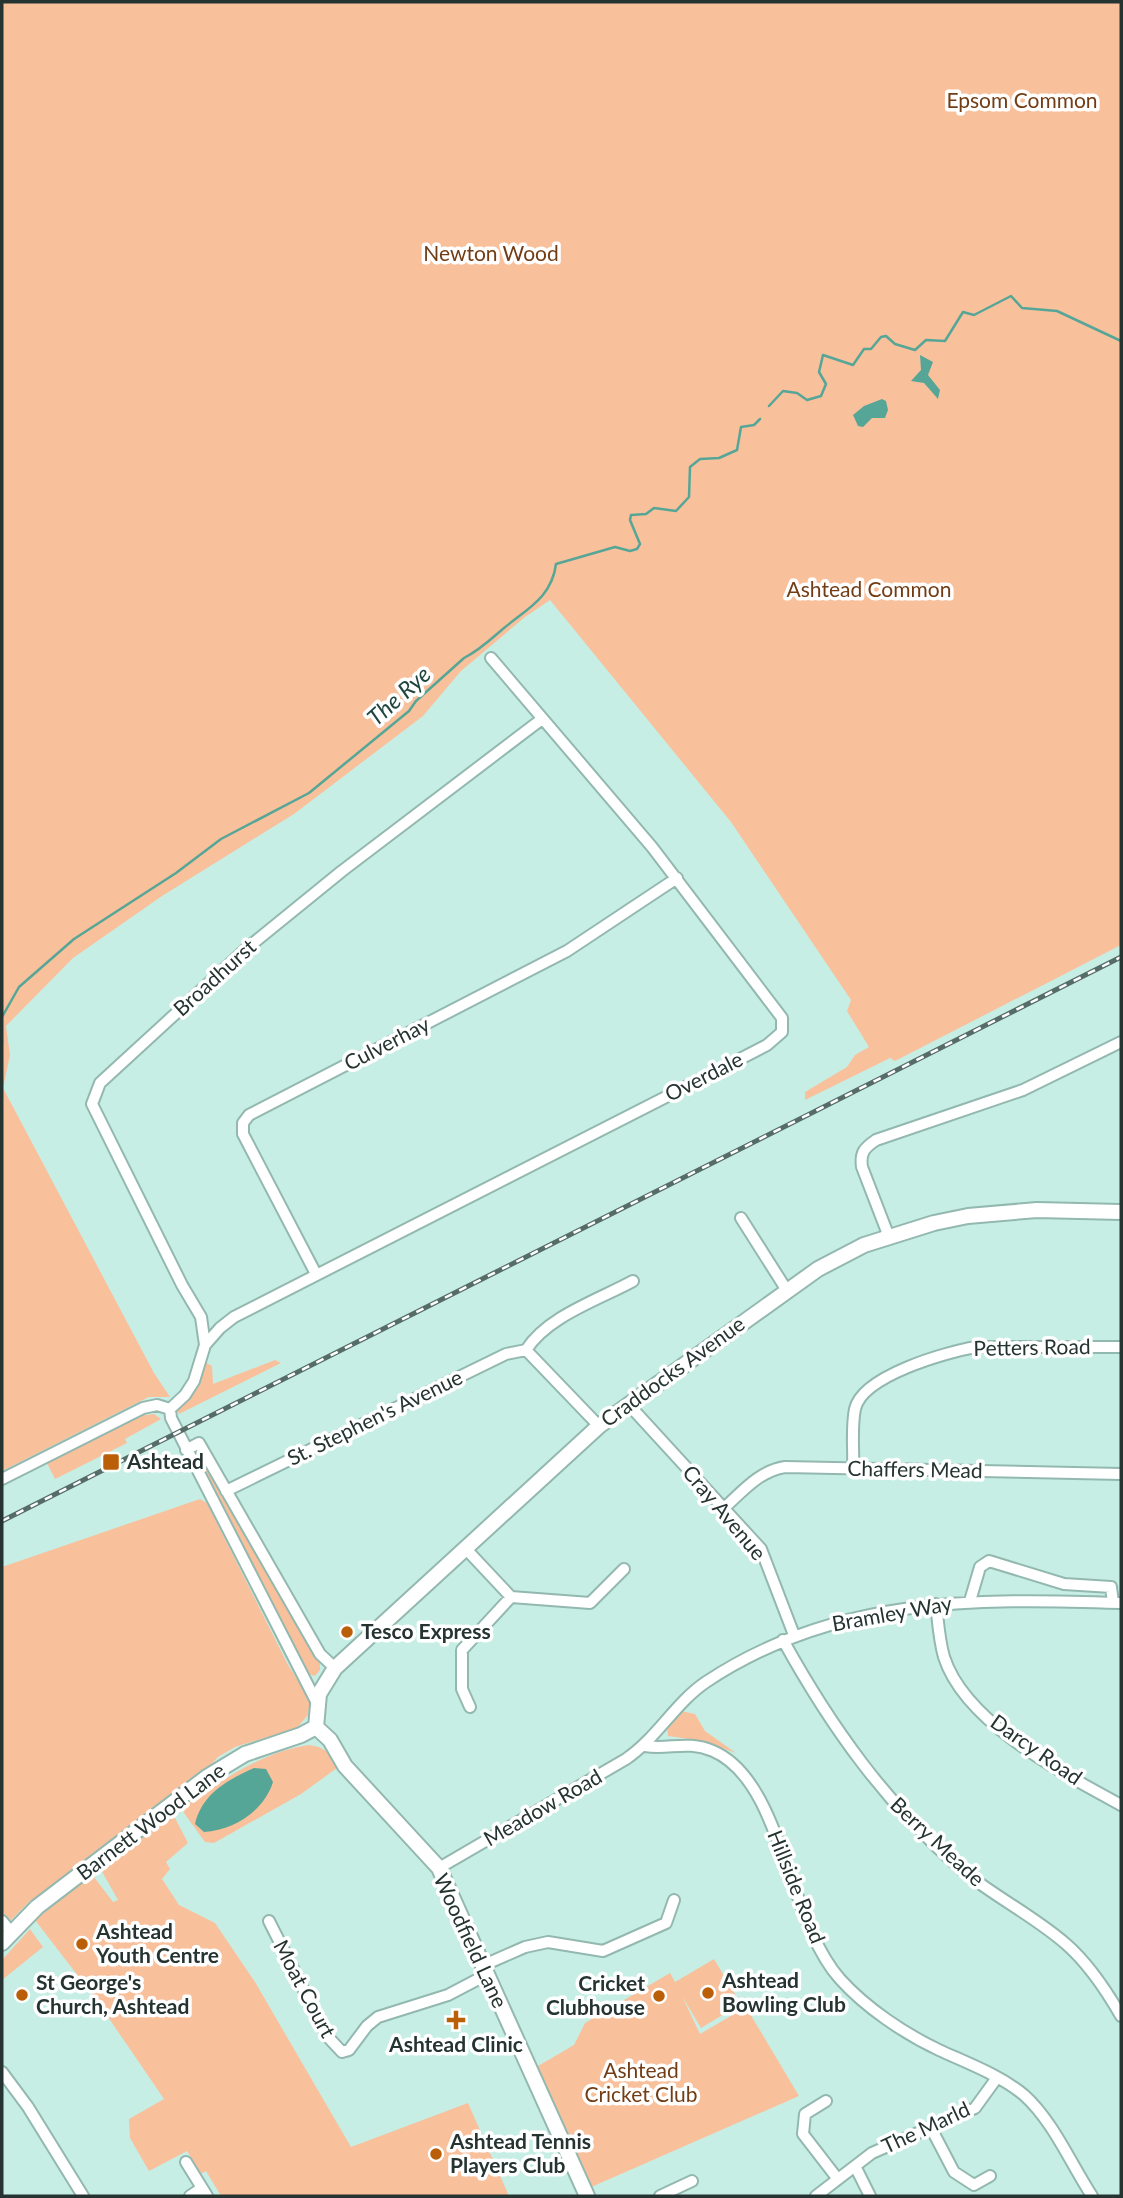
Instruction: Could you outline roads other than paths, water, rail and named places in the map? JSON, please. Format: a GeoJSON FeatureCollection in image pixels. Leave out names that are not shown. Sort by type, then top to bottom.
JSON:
{"type":"FeatureCollection","features":[{"type":"Feature","properties":{"kind":"street","name":"Overdale"},"geometry":{"type":"LineString","coordinates":[[205,1345],[225,1323],[777,1038],[782,1032],[782,1018],[677,878],[491,658]]}},
{"type":"Feature","properties":{"kind":"street","name":"Broadhurst"},"geometry":{"type":"LineString","coordinates":[[170,1409],[185,1395],[194,1381],[205,1345],[201,1317],[182,1285],[92,1104],[100,1083],[246,949],[342,871],[542,719]]}},
{"type":"Feature","properties":{"kind":"street","name":"Culverhay"},"geometry":{"type":"LineString","coordinates":[[316,1274],[243,1134],[243,1123],[249,1115],[567,951],[677,878]]}},
{"type":"Feature","properties":{"kind":"street"},"geometry":{"type":"LineString","coordinates":[[889,1237],[862,1167],[861,1156],[866,1146],[876,1140],[1023,1090],[1121,1042]]}},
{"type":"Feature","properties":{"kind":"street","name":"Craddocks Avenue"},"geometry":{"type":"LineString","coordinates":[[318,1705],[323,1683],[335,1668],[600,1426],[786,1289],[849,1252],[934,1223],[1010,1211],[1121,1212]]}},
{"type":"Feature","properties":{"kind":"street"},"geometry":{"type":"LineString","coordinates":[[741,1218],[786,1289]]}},
{"type":"Feature","properties":{"kind":"street","name":"St. Stephen's Avenue"},"geometry":{"type":"LineString","coordinates":[[226,1492],[514,1350],[526,1350],[533,1339],[551,1325],[633,1281]]}},
{"type":"Feature","properties":{"kind":"street"},"geometry":{"type":"LineString","coordinates":[[201,1317],[225,1323]]}},
{"type":"Feature","properties":{"kind":"street","name":"Petters Road"},"geometry":{"type":"LineString","coordinates":[[853,1469],[855,1407],[872,1386],[896,1374],[952,1351],[976,1347],[1121,1347]]}},
{"type":"Feature","properties":{"kind":"street"},"geometry":{"type":"LineString","coordinates":[[526,1350],[600,1426]]}},
{"type":"Feature","properties":{"kind":"street"},"geometry":{"type":"LineString","coordinates":[[2,1479],[143,1408],[157,1405],[170,1409],[186,1450],[318,1705],[316,1727]]}},
{"type":"Feature","properties":{"kind":"street","name":"Cray Avenue"},"geometry":{"type":"LineString","coordinates":[[630,1406],[766,1557],[788,1637]]}},
{"type":"Feature","properties":{"kind":"street"},"geometry":{"type":"LineString","coordinates":[[186,1450],[199,1443],[320,1654],[335,1668]]}},
{"type":"Feature","properties":{"kind":"street","name":"Chaffers Mead"},"geometry":{"type":"LineString","coordinates":[[724,1508],[770,1469],[1121,1474]]}},
{"type":"Feature","properties":{"kind":"street"},"geometry":{"type":"LineString","coordinates":[[466,1549],[510,1597],[590,1603],[624,1569]]}},
{"type":"Feature","properties":{"kind":"street","name":"Bramley Way"},"geometry":{"type":"LineString","coordinates":[[645,1746],[703,1684],[788,1637],[862,1615],[936,1604],[970,1601],[1117,1603],[1111,1587],[1064,1584],[989,1561],[981,1567],[970,1601]]}},
{"type":"Feature","properties":{"kind":"street"},"geometry":{"type":"LineString","coordinates":[[470,1707],[461,1689],[462,1650],[510,1597]]}},
{"type":"Feature","properties":{"kind":"street","name":"Darcy Road"},"geometry":{"type":"LineString","coordinates":[[936,1604],[944,1657],[971,1700],[988,1717],[1047,1762],[1121,1805]]}},
{"type":"Feature","properties":{"kind":"street","name":"Berry Meade"},"geometry":{"type":"LineString","coordinates":[[788,1637],[838,1734],[909,1821],[964,1872],[1066,1944],[1086,1963],[1119,2008]]}},
{"type":"Feature","properties":{"kind":"street"},"geometry":{"type":"LineString","coordinates":[[303,1675],[323,1683]]}},
{"type":"Feature","properties":{"kind":"street","name":"Woodfield Lane"},"geometry":{"type":"LineString","coordinates":[[316,1727],[330,1740],[345,1766],[439,1868],[486,1969],[531,2078],[587,2196]]}},
{"type":"Feature","properties":{"kind":"street","name":"Barnett Wood Lane"},"geometry":{"type":"LineString","coordinates":[[5,1932],[131,1838],[207,1777],[245,1754],[302,1735],[316,1727]]}},
{"type":"Feature","properties":{"kind":"street","name":"Hillside Road"},"geometry":{"type":"LineString","coordinates":[[645,1746],[687,1744],[704,1748],[723,1756],[738,1768],[765,1807],[808,1928],[839,1977],[894,2023],[1017,2090],[1038,2111],[1092,2196]]}},
{"type":"Feature","properties":{"kind":"street","name":"Meadow Road"},"geometry":{"type":"LineString","coordinates":[[439,1868],[645,1746]]}},
{"type":"Feature","properties":{"kind":"street"},"geometry":{"type":"LineString","coordinates":[[486,1969],[525,1947],[548,1942],[603,1951],[666,1923],[674,1900]]}},
{"type":"Feature","properties":{"kind":"street","name":"Moat Court"},"geometry":{"type":"LineString","coordinates":[[269,1921],[327,2036],[342,2052],[349,2050],[367,2026],[379,2017],[448,1995],[486,1969]]}},
{"type":"Feature","properties":{"kind":"street"},"geometry":{"type":"LineString","coordinates":[[2,2072],[28,2107],[83,2196]]}},
{"type":"Feature","properties":{"kind":"street","name":"The Marld"},"geometry":{"type":"LineString","coordinates":[[816,2196],[837,2178],[856,2168],[872,2153],[975,2108],[996,2079]]}},
{"type":"Feature","properties":{"kind":"street"},"geometry":{"type":"LineString","coordinates":[[826,2101],[805,2114],[803,2134],[837,2178]]}},
{"type":"Feature","properties":{"kind":"street"},"geometry":{"type":"LineString","coordinates":[[931,2128],[954,2172],[974,2185],[990,2176]]}},
{"type":"Feature","properties":{"kind":"street"},"geometry":{"type":"LineString","coordinates":[[186,2162],[205,2192],[190,2196]]}},
{"type":"Feature","properties":{"kind":"street"},"geometry":{"type":"LineString","coordinates":[[856,2168],[870,2196]]}},
{"type":"Feature","properties":{"kind":"street"},"geometry":{"type":"LineString","coordinates":[[660,2196],[692,2181]]}},
{"type":"Feature","properties":{"kind":"waterway","name":"The Rye"},"geometry":{"type":"LineString","coordinates":[[769,406],[783,391],[797,393],[807,400],[821,396],[826,384],[819,372],[823,355],[853,365],[864,349],[871,349],[881,337],[886,336],[895,344],[915,350],[926,340],[945,341],[963,312],[974,315],[1011,296],[1022,308],[1057,311],[1121,341]]}},
{"type":"Feature","properties":{"kind":"waterway","name":"The Rye"},"geometry":{"type":"LineString","coordinates":[[2,1017],[19,987],[74,939],[176,873],[221,839],[309,793],[409,711],[416,701],[464,658],[537,601],[549,585],[556,564],[615,547],[630,551],[637,549],[640,544],[630,520],[631,515],[646,514],[654,508],[676,511],[689,497],[690,467],[700,459],[719,458],[737,450],[741,427],[754,425],[760,419]]}},
{"type":"Feature","properties":{"kind":"railway"},"geometry":{"type":"LineString","coordinates":[[2,1521],[1121,957]]}},
{"type":"Feature","properties":{"kind":"place","name":"Ashtead"},"geometry":{"type":"Point","coordinates":[111,1462]}},
{"type":"Feature","properties":{"kind":"place","name":"Tesco Express"},"geometry":{"type":"Point","coordinates":[347,1632]}},
{"type":"Feature","properties":{"kind":"place","name":"Ashtead Youth Centre"},"geometry":{"type":"Point","coordinates":[82,1944]}},
{"type":"Feature","properties":{"kind":"place","name":"Ashtead Bowling Club"},"geometry":{"type":"Point","coordinates":[708,1993]}},
{"type":"Feature","properties":{"kind":"place","name":"St George's Church, Ashtead"},"geometry":{"type":"Point","coordinates":[22,1995]}},
{"type":"Feature","properties":{"kind":"place","name":"Cricket Clubhouse"},"geometry":{"type":"Point","coordinates":[659,1996]}},
{"type":"Feature","properties":{"kind":"place","name":"Ashtead Clinic"},"geometry":{"type":"Point","coordinates":[456,2020]}},
{"type":"Feature","properties":{"kind":"place","name":"Ashtead Tennis Players Club"},"geometry":{"type":"Point","coordinates":[436,2154]}},
{"type":"Feature","properties":{"kind":"park label","name":"Epsom Common"},"geometry":{"type":"Point","coordinates":[1022,101]}},
{"type":"Feature","properties":{"kind":"park label","name":"Newton Wood"},"geometry":{"type":"Point","coordinates":[491,254]}},
{"type":"Feature","properties":{"kind":"park label","name":"Ashtead Common"},"geometry":{"type":"Point","coordinates":[869,590]}},
{"type":"Feature","properties":{"kind":"park label","name":"Ashtead Cricket Club"},"geometry":{"type":"Point","coordinates":[641,2083]}}]}
